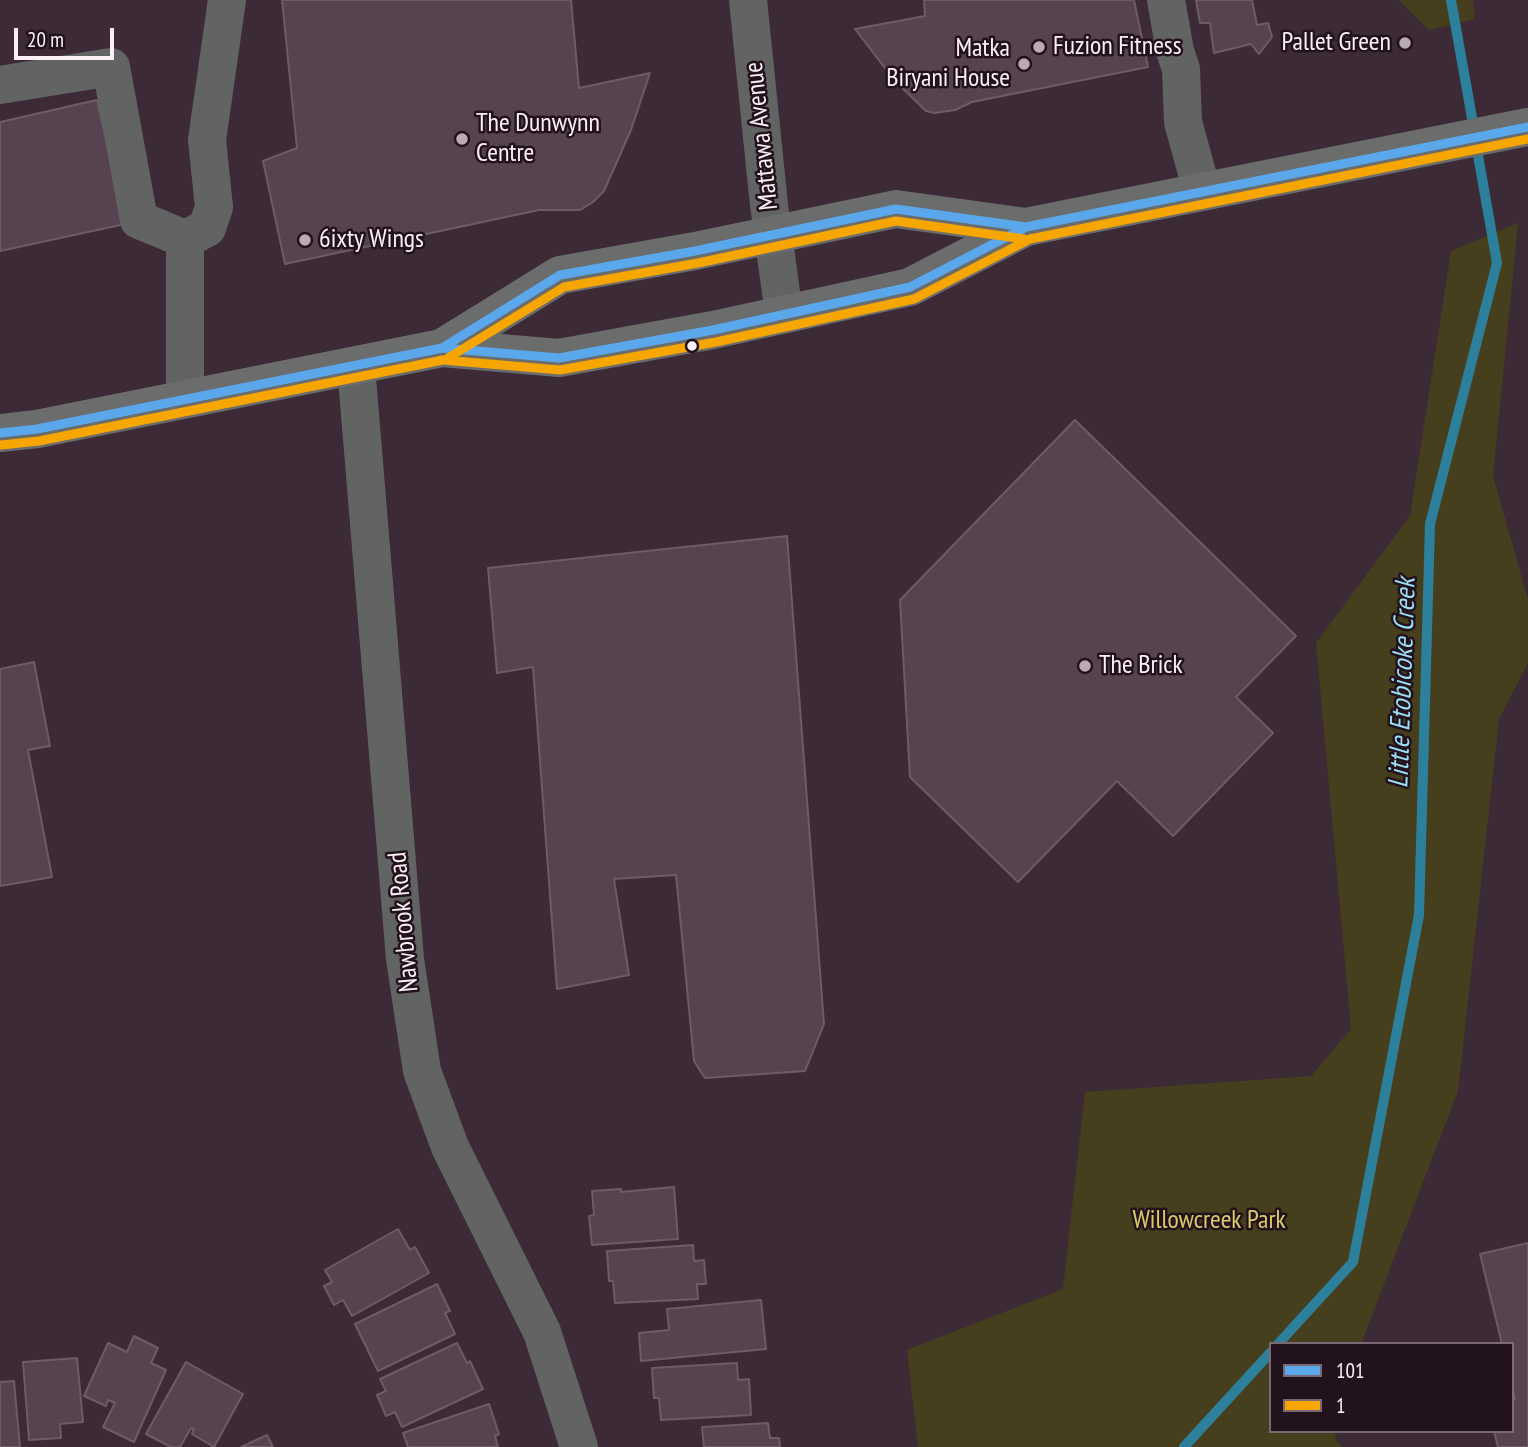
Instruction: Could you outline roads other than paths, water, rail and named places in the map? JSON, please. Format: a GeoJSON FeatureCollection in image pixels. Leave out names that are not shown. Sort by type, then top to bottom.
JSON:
{"type":"FeatureCollection","features":[{"type":"Feature","properties":{"kind":"main road"},"geometry":{"type":"LineString","coordinates":[[0,433],[37,429],[442,348],[559,358],[713,330],[910,287],[1026,227],[1528,127]]}},
{"type":"Feature","properties":{"kind":"main road"},"geometry":{"type":"LineString","coordinates":[[442,348],[560,275],[695,251],[896,209],[1026,227]]}},
{"type":"Feature","properties":{"kind":"street"},"geometry":{"type":"LineString","coordinates":[[0,85],[111,67],[139,220],[185,239],[207,228],[214,207],[208,140],[227,0]]}},
{"type":"Feature","properties":{"kind":"street","name":"Mattawa Avenue"},"geometry":{"type":"LineString","coordinates":[[748,0],[784,314]]}},
{"type":"Feature","properties":{"kind":"street"},"geometry":{"type":"LineString","coordinates":[[1166,0],[1181,69],[1183,122],[1202,191]]}},
{"type":"Feature","properties":{"kind":"street"},"geometry":{"type":"LineString","coordinates":[[185,239],[185,398]]}},
{"type":"Feature","properties":{"kind":"street","name":"Nawbrook Road"},"geometry":{"type":"LineString","coordinates":[[356,366],[405,959],[422,1072],[450,1147],[542,1332],[579,1447]]}},
{"type":"Feature","properties":{"kind":"waterway","name":"Little Etobicoke Creek"},"geometry":{"type":"LineString","coordinates":[[1451,0],[1474,129]]}},
{"type":"Feature","properties":{"kind":"waterway","name":"Little Etobicoke Creek"},"geometry":{"type":"LineString","coordinates":[[1280,1342],[1353,1262],[1419,915],[1430,524],[1497,263],[1476,144]]}},
{"type":"Feature","properties":{"kind":"waterway","name":"Little Etobicoke Creek"},"geometry":{"type":"LineString","coordinates":[[1184,1447],[1269,1354]]}},
{"type":"Feature","properties":{"kind":"place","name":"Pallet Green"},"geometry":{"type":"Point","coordinates":[1405,43]}},
{"type":"Feature","properties":{"kind":"place","name":"Fuzion Fitness"},"geometry":{"type":"Point","coordinates":[1039,47]}},
{"type":"Feature","properties":{"kind":"place","name":"Matka Biryani House"},"geometry":{"type":"Point","coordinates":[1024,64]}},
{"type":"Feature","properties":{"kind":"place","name":"The Dunwynn Centre"},"geometry":{"type":"Point","coordinates":[462,139]}},
{"type":"Feature","properties":{"kind":"place","name":"6ixty Wings"},"geometry":{"type":"Point","coordinates":[305,240]}},
{"type":"Feature","properties":{"kind":"place","name":"The Brick"},"geometry":{"type":"Point","coordinates":[1085,666]}},
{"type":"Feature","properties":{"kind":"park label","name":"Willowcreek Park"},"geometry":{"type":"Point","coordinates":[1209,1221]}}]}
